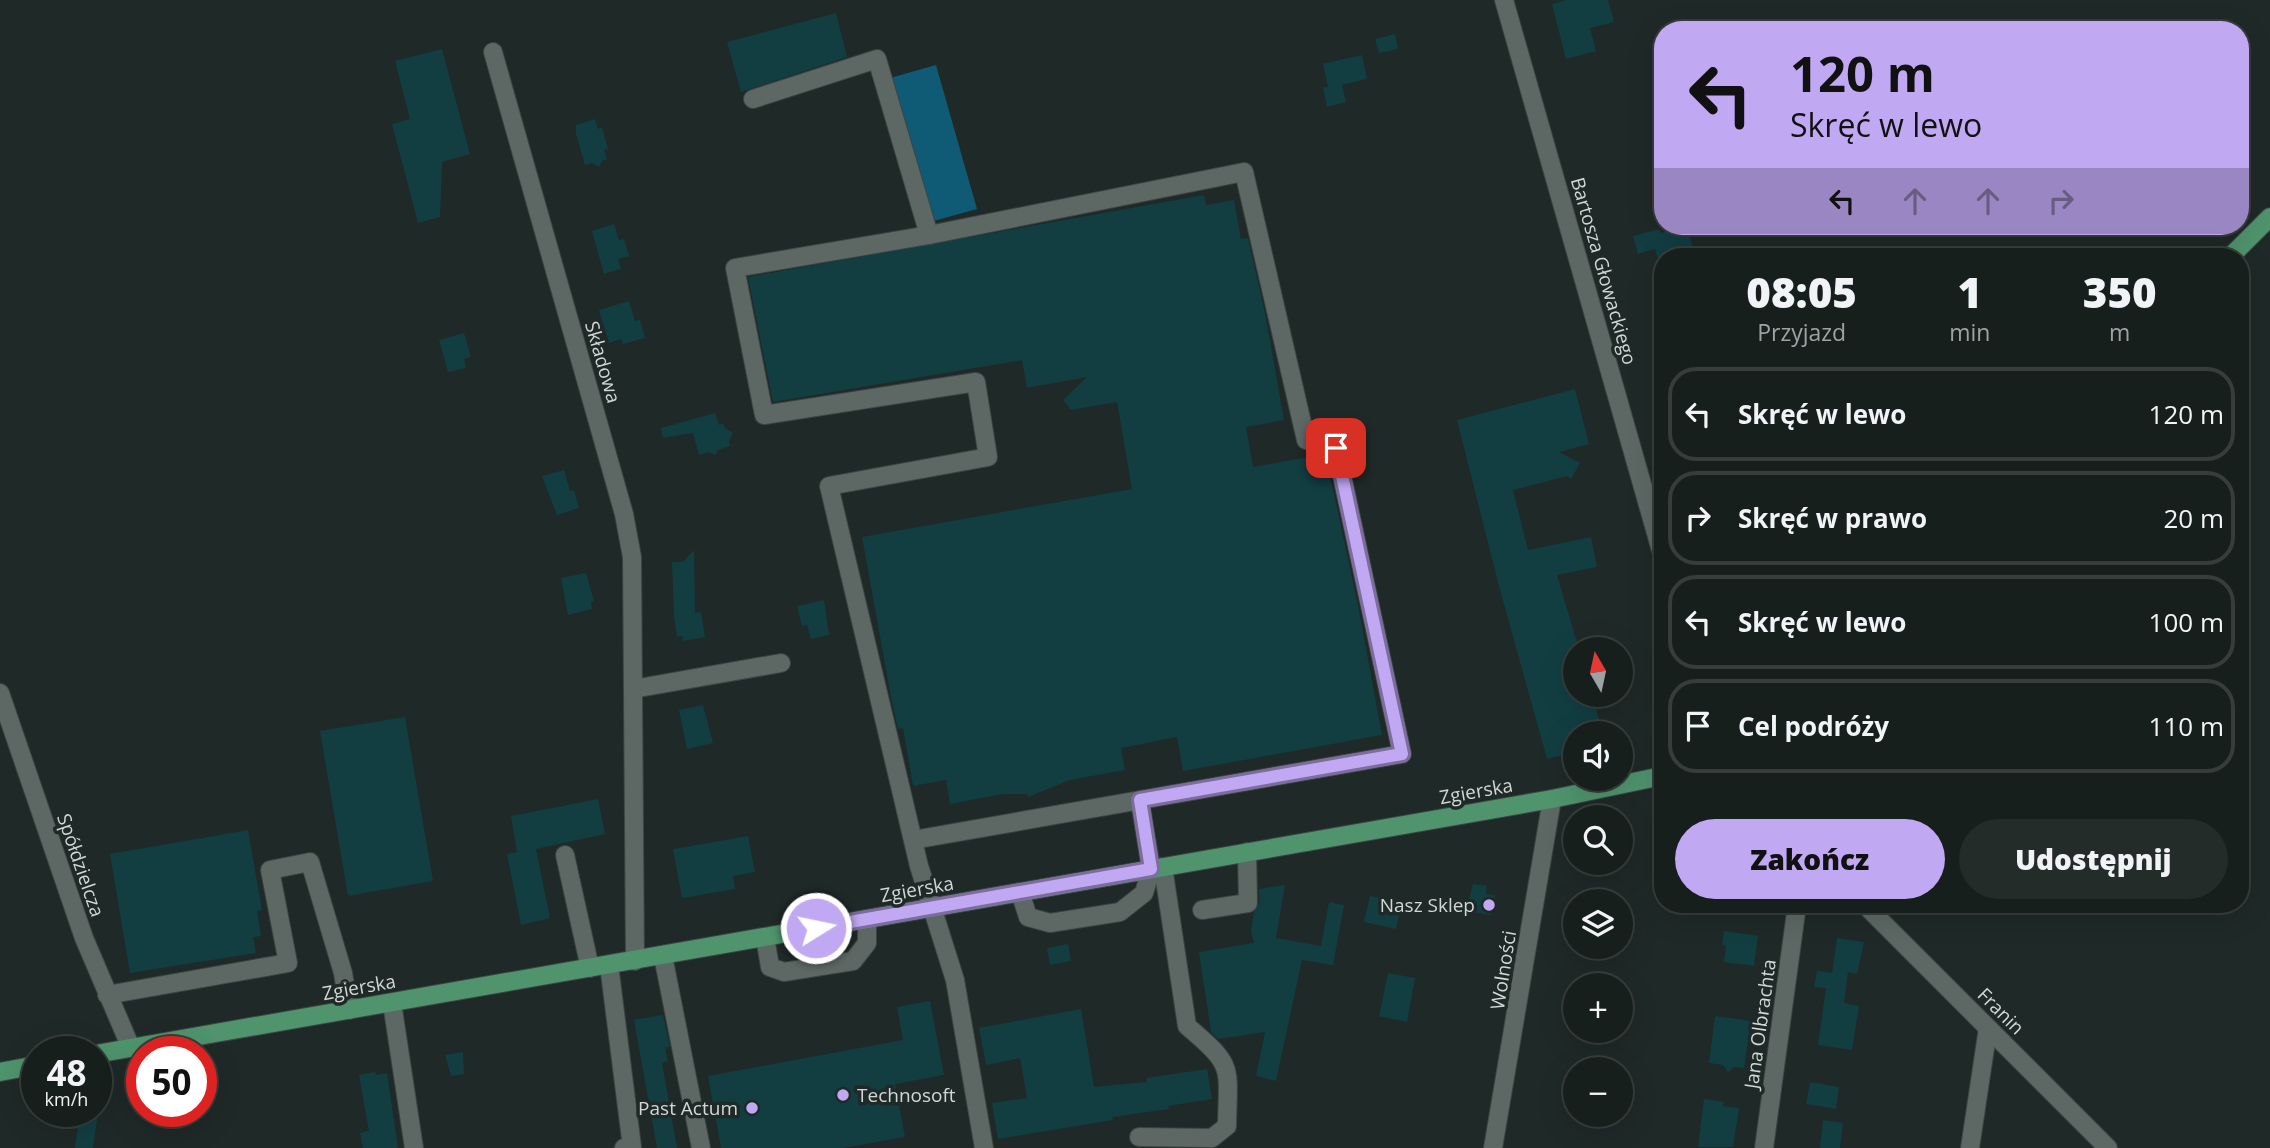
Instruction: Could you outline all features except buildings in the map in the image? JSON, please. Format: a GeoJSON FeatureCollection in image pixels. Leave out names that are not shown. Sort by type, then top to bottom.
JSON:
{"type":"FeatureCollection","features":[{"type":"Feature","properties":{"kind":"main road"},"geometry":{"type":"LineString","coordinates":[[2239,248],[2270,217]]}},
{"type":"Feature","properties":{"kind":"main road","name":"Zgierska"},"geometry":{"type":"LineString","coordinates":[[200,1036],[1552,799],[1654,778]]}},
{"type":"Feature","properties":{"kind":"main road"},"geometry":{"type":"LineString","coordinates":[[0,1072],[21,1068]]}},
{"type":"Feature","properties":{"kind":"street","name":"Bartosza Głowackiego"},"geometry":{"type":"LineString","coordinates":[[1504,0],[1654,526]]}},
{"type":"Feature","properties":{"kind":"street","name":"Składowa"},"geometry":{"type":"LineString","coordinates":[[493,52],[624,514],[632,556],[635,961]]}},
{"type":"Feature","properties":{"kind":"street"},"geometry":{"type":"LineString","coordinates":[[753,99],[877,59],[929,235]]}},
{"type":"Feature","properties":{"kind":"street"},"geometry":{"type":"LineString","coordinates":[[913,839],[1402,754],[1336,448],[1306,440],[1244,173],[929,235],[735,268],[764,415],[976,382],[988,457],[829,486],[913,839],[955,979],[984,1148]]}},
{"type":"Feature","properties":{"kind":"street"},"geometry":{"type":"LineString","coordinates":[[633,689],[781,663]]}},
{"type":"Feature","properties":{"kind":"street","name":"Spółdzielcza"},"geometry":{"type":"LineString","coordinates":[[0,693],[84,938],[126,1037]]}},
{"type":"Feature","properties":{"kind":"street","name":"Wolności"},"geometry":{"type":"LineString","coordinates":[[1493,1148],[1552,799]]}},
{"type":"Feature","properties":{"kind":"street"},"geometry":{"type":"LineString","coordinates":[[1139,1137],[1212,1138],[1227,1126],[1228,1068],[1218,1052],[1187,1026],[1157,868],[1140,800]]}},
{"type":"Feature","properties":{"kind":"street"},"geometry":{"type":"LineString","coordinates":[[1202,910],[1248,903],[1247,852]]}},
{"type":"Feature","properties":{"kind":"street"},"geometry":{"type":"LineString","coordinates":[[565,855],[590,968]]}},
{"type":"Feature","properties":{"kind":"street"},"geometry":{"type":"LineString","coordinates":[[107,995],[288,963],[270,870],[310,862],[343,973],[349,1010]]}},
{"type":"Feature","properties":{"kind":"street"},"geometry":{"type":"LineString","coordinates":[[1020,892],[1028,916],[1050,923],[1120,912],[1144,893],[1157,868]]}},
{"type":"Feature","properties":{"kind":"street","name":"Jana Olbrachta"},"geometry":{"type":"LineString","coordinates":[[1765,1148],[1796,913]]}},
{"type":"Feature","properties":{"kind":"street","name":"Franin"},"geometry":{"type":"LineString","coordinates":[[1873,913],[2108,1148]]}},
{"type":"Feature","properties":{"kind":"street"},"geometry":{"type":"LineString","coordinates":[[765,937],[770,967],[784,972],[853,961],[867,943],[867,919]]}},
{"type":"Feature","properties":{"kind":"street"},"geometry":{"type":"LineString","coordinates":[[663,956],[701,1148]]}},
{"type":"Feature","properties":{"kind":"street"},"geometry":{"type":"LineString","coordinates":[[609,965],[632,1147],[624,1148]]}},
{"type":"Feature","properties":{"kind":"street"},"geometry":{"type":"LineString","coordinates":[[392,1003],[414,1148]]}},
{"type":"Feature","properties":{"kind":"street"},"geometry":{"type":"LineString","coordinates":[[1970,1148],[1989,1028]]}},
{"type":"Feature","properties":{"kind":"water"},"geometry":{"type":"Polygon","coordinates":[[[936,65],[977,209],[930,222],[890,78],[936,65]]]}},
{"type":"Feature","properties":{"kind":"place","name":"Nasz Sklep"},"geometry":{"type":"Point","coordinates":[1489,905]}},
{"type":"Feature","properties":{"kind":"place","name":"Technosoft"},"geometry":{"type":"Point","coordinates":[843,1095]}},
{"type":"Feature","properties":{"kind":"place","name":"Past Actum"},"geometry":{"type":"Point","coordinates":[752,1108]}},
{"type":"Feature","properties":{"kind":"route"},"geometry":{"type":"LineString","coordinates":[[816,928],[1151,869],[1140,800],[1402,754],[1336,448]]}}]}
